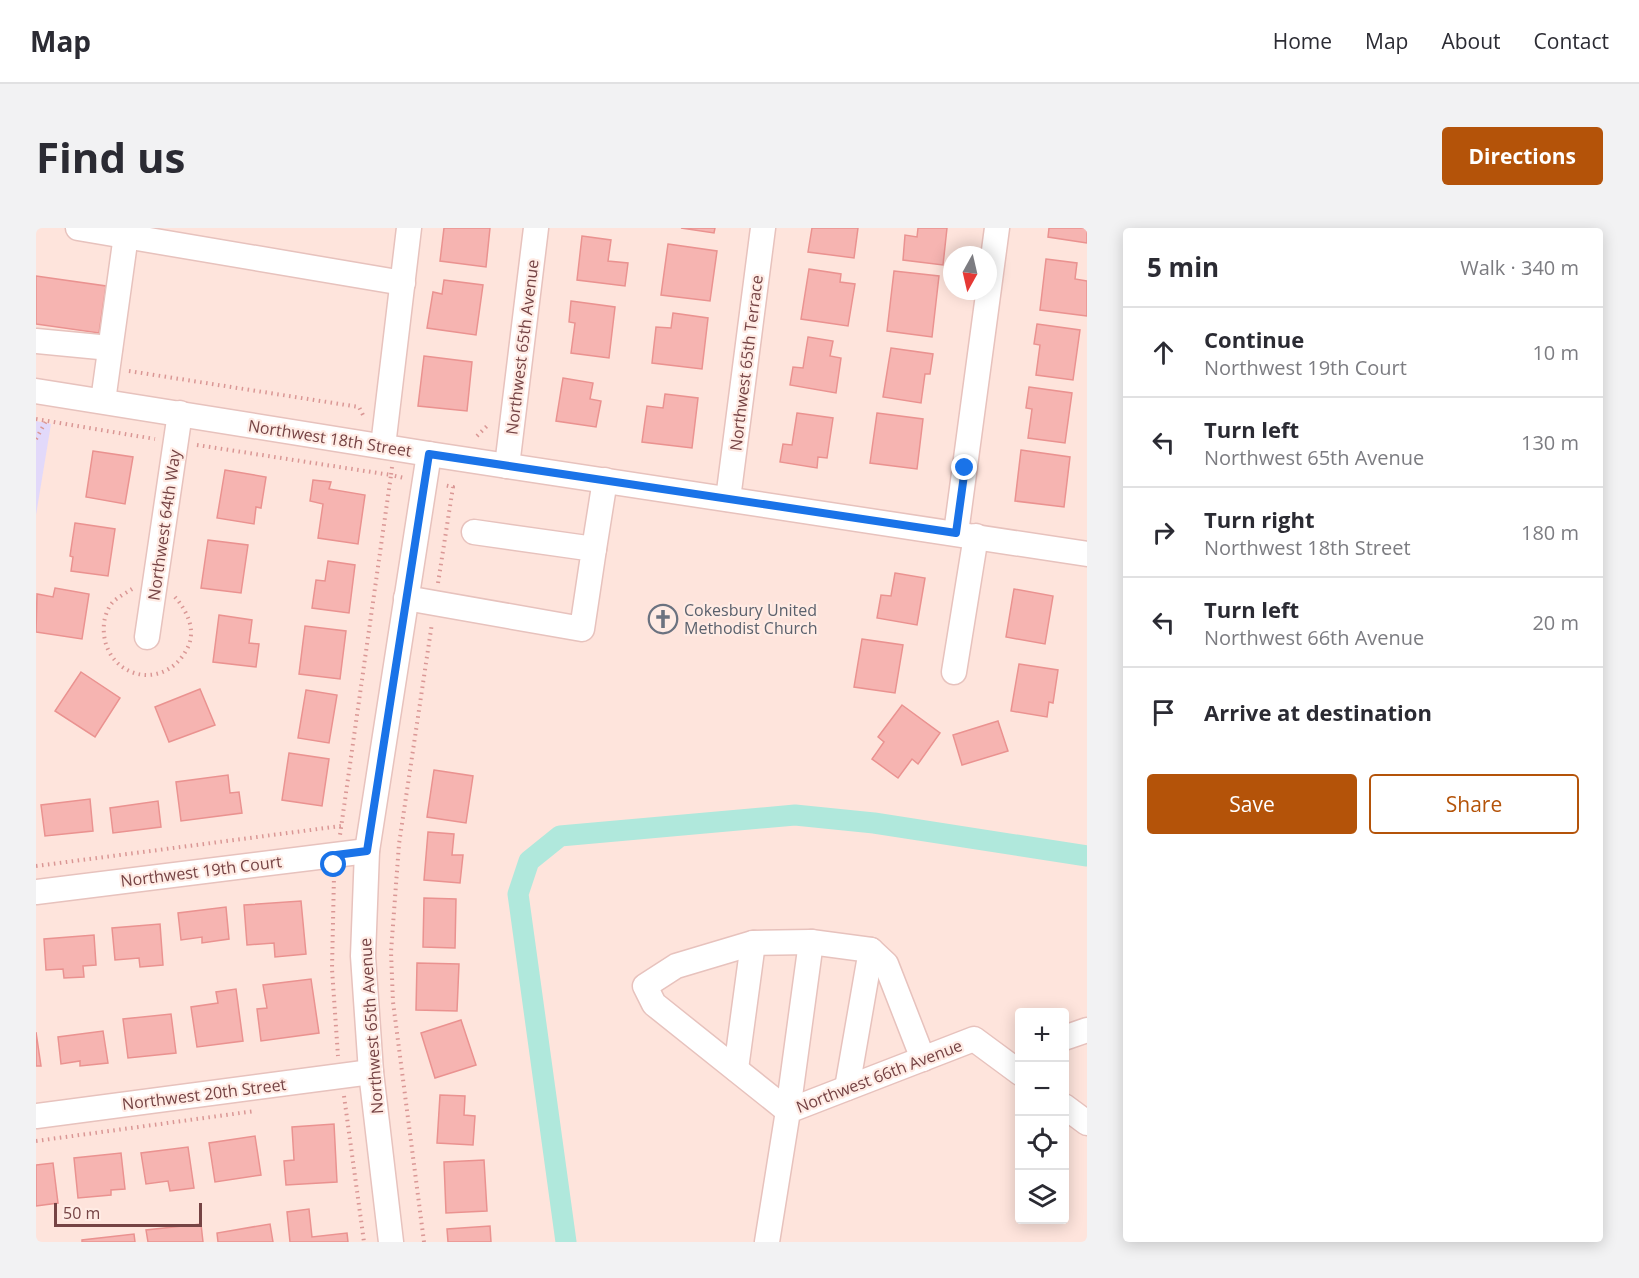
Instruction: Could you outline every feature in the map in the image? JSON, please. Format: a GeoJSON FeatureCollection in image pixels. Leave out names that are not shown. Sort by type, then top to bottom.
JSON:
{"type":"FeatureCollection","features":[{"type":"Feature","properties":{"kind":"street"},"geometry":{"type":"LineString","coordinates":[[78,228],[117,231],[403,283]]}},
{"type":"Feature","properties":{"kind":"street"},"geometry":{"type":"LineString","coordinates":[[384,436],[409,228]]}},
{"type":"Feature","properties":{"kind":"street","name":"Northwest 65th Avenue"},"geometry":{"type":"LineString","coordinates":[[509,456],[536,228]]}},
{"type":"Feature","properties":{"kind":"street","name":"Northwest 65th Terrace"},"geometry":{"type":"LineString","coordinates":[[728,499],[763,228]]}},
{"type":"Feature","properties":{"kind":"street"},"geometry":{"type":"LineString","coordinates":[[954,672],[997,228]]}},
{"type":"Feature","properties":{"kind":"street"},"geometry":{"type":"LineString","coordinates":[[103,401],[109,358],[117,231]]}},
{"type":"Feature","properties":{"kind":"street"},"geometry":{"type":"LineString","coordinates":[[36,341],[109,358]]}},
{"type":"Feature","properties":{"kind":"street","name":"Northwest 18th Street"},"geometry":{"type":"LineString","coordinates":[[37,392],[180,413],[384,436],[429,454],[509,456],[605,480],[1087,554]]}},
{"type":"Feature","properties":{"kind":"street","name":"Northwest 64th Way"},"geometry":{"type":"LineString","coordinates":[[147,637],[180,413]]}},
{"type":"Feature","properties":{"kind":"street","name":"Northwest 65th Avenue"},"geometry":{"type":"LineString","coordinates":[[391,1242],[371,1072],[363,956],[367,851],[429,454]]}},
{"type":"Feature","properties":{"kind":"street"},"geometry":{"type":"LineString","coordinates":[[406,598],[582,629],[605,480]]}},
{"type":"Feature","properties":{"kind":"street"},"geometry":{"type":"LineString","coordinates":[[474,532],[594,549]]}},
{"type":"Feature","properties":{"kind":"street","name":"Northwest 19th Court"},"geometry":{"type":"LineString","coordinates":[[36,892],[367,851]]}},
{"type":"Feature","properties":{"kind":"street"},"geometry":{"type":"LineString","coordinates":[[788,1111],[811,942]]}},
{"type":"Feature","properties":{"kind":"street"},"geometry":{"type":"LineString","coordinates":[[788,1111],[654,1004],[645,986],[676,966],[753,943],[811,942],[871,950],[886,964],[923,1059]]}},
{"type":"Feature","properties":{"kind":"street"},"geometry":{"type":"LineString","coordinates":[[736,1070],[753,943]]}},
{"type":"Feature","properties":{"kind":"street"},"geometry":{"type":"LineString","coordinates":[[847,1088],[871,950]]}},
{"type":"Feature","properties":{"kind":"street"},"geometry":{"type":"LineString","coordinates":[[1069,1037],[1087,1030]]}},
{"type":"Feature","properties":{"kind":"street","name":"Northwest 66th Avenue"},"geometry":{"type":"LineString","coordinates":[[767,1242],[788,1111],[974,1039],[1015,1063]]}},
{"type":"Feature","properties":{"kind":"street","name":"Northwest 20th Street"},"geometry":{"type":"LineString","coordinates":[[36,1116],[343,1088],[371,1072]]}},
{"type":"Feature","properties":{"kind":"street"},"geometry":{"type":"LineString","coordinates":[[1069,1109],[1087,1123]]}},
{"type":"Feature","properties":{"kind":"path"},"geometry":{"type":"LineString","coordinates":[[109,358],[359,407],[367,423],[384,436]]}},
{"type":"Feature","properties":{"kind":"path"},"geometry":{"type":"LineString","coordinates":[[36,419],[156,439]]}},
{"type":"Feature","properties":{"kind":"path"},"geometry":{"type":"LineString","coordinates":[[36,439],[46,421]]}},
{"type":"Feature","properties":{"kind":"path"},"geometry":{"type":"LineString","coordinates":[[470,437],[477,435],[509,456]]}},
{"type":"Feature","properties":{"kind":"path"},"geometry":{"type":"LineString","coordinates":[[198,445],[391,476],[336,855],[332,969],[343,1088],[364,1242]]}},
{"type":"Feature","properties":{"kind":"path"},"geometry":{"type":"LineString","coordinates":[[424,1242],[393,1002],[391,952],[399,844],[453,487]]}},
{"type":"Feature","properties":{"kind":"path"},"geometry":{"type":"LineString","coordinates":[[36,866],[341,826]]}},
{"type":"Feature","properties":{"kind":"path"},"geometry":{"type":"LineString","coordinates":[[333,1101],[343,1088]]}},
{"type":"Feature","properties":{"kind":"path"},"geometry":{"type":"LineString","coordinates":[[36,1141],[262,1110]]}},
{"type":"Feature","properties":{"kind":"shaded area"},"geometry":{"type":"Polygon","coordinates":[[[36,421],[51,424],[36,515],[36,421]]]}},
{"type":"Feature","properties":{"kind":"building"},"geometry":{"type":"Polygon","coordinates":[[[444,228],[490,228],[486,267],[440,261],[444,228]]]}},
{"type":"Feature","properties":{"kind":"building"},"geometry":{"type":"Polygon","coordinates":[[[681,228],[715,228],[714,233],[681,228]]]}},
{"type":"Feature","properties":{"kind":"building"},"geometry":{"type":"Polygon","coordinates":[[[812,228],[858,228],[854,258],[808,252],[812,228]]]}},
{"type":"Feature","properties":{"kind":"building"},"geometry":{"type":"Polygon","coordinates":[[[918,228],[947,228],[945,246],[943,246],[943,265],[903,260],[905,235],[917,237],[918,228]]]}},
{"type":"Feature","properties":{"kind":"building"},"geometry":{"type":"Polygon","coordinates":[[[1049,228],[1087,228],[1087,243],[1048,237],[1049,228]]]}},
{"type":"Feature","properties":{"kind":"building"},"geometry":{"type":"Polygon","coordinates":[[[582,236],[611,240],[608,261],[628,263],[625,286],[577,280],[582,236]]]}},
{"type":"Feature","properties":{"kind":"building"},"geometry":{"type":"Polygon","coordinates":[[[668,244],[717,251],[710,301],[661,295],[668,244]]]}},
{"type":"Feature","properties":{"kind":"building"},"geometry":{"type":"Polygon","coordinates":[[[1046,259],[1077,263],[1075,279],[1087,281],[1087,316],[1040,310],[1046,259]]]}},
{"type":"Feature","properties":{"kind":"building"},"geometry":{"type":"Polygon","coordinates":[[[809,269],[841,274],[840,282],[855,284],[848,326],[801,319],[809,269]]]}},
{"type":"Feature","properties":{"kind":"building"},"geometry":{"type":"Polygon","coordinates":[[[894,271],[939,276],[932,337],[887,331],[894,271]]]}},
{"type":"Feature","properties":{"kind":"building"},"geometry":{"type":"Polygon","coordinates":[[[36,276],[106,286],[99,333],[36,324],[36,276]]]}},
{"type":"Feature","properties":{"kind":"building"},"geometry":{"type":"Polygon","coordinates":[[[444,280],[483,285],[476,335],[427,328],[433,292],[442,294],[444,280]]]}},
{"type":"Feature","properties":{"kind":"building"},"geometry":{"type":"Polygon","coordinates":[[[571,301],[615,307],[609,358],[571,353],[575,323],[569,322],[571,301]]]}},
{"type":"Feature","properties":{"kind":"building"},"geometry":{"type":"Polygon","coordinates":[[[673,313],[708,318],[702,369],[652,363],[656,327],[671,328],[673,313]]]}},
{"type":"Feature","properties":{"kind":"building"},"geometry":{"type":"Polygon","coordinates":[[[1037,324],[1080,330],[1073,380],[1036,375],[1040,345],[1034,344],[1037,324]]]}},
{"type":"Feature","properties":{"kind":"building"},"geometry":{"type":"Polygon","coordinates":[[[808,337],[833,341],[830,356],[841,358],[836,393],[790,385],[793,367],[803,368],[808,337]]]}},
{"type":"Feature","properties":{"kind":"building"},"geometry":{"type":"Polygon","coordinates":[[[891,348],[933,354],[930,374],[925,374],[921,403],[883,397],[891,348]]]}},
{"type":"Feature","properties":{"kind":"building"},"geometry":{"type":"Polygon","coordinates":[[[424,356],[472,362],[467,411],[418,406],[424,356]]]}},
{"type":"Feature","properties":{"kind":"building"},"geometry":{"type":"Polygon","coordinates":[[[563,378],[593,383],[590,399],[601,401],[596,427],[556,421],[563,378]]]}},
{"type":"Feature","properties":{"kind":"building"},"geometry":{"type":"Polygon","coordinates":[[[1029,387],[1072,393],[1065,443],[1028,438],[1032,409],[1026,408],[1029,387]]]}},
{"type":"Feature","properties":{"kind":"building"},"geometry":{"type":"Polygon","coordinates":[[[665,394],[698,398],[692,448],[642,442],[647,406],[663,408],[665,394]]]}},
{"type":"Feature","properties":{"kind":"building"},"geometry":{"type":"Polygon","coordinates":[[[797,413],[833,418],[827,458],[818,457],[817,468],[780,462],[783,444],[792,445],[797,413]]]}},
{"type":"Feature","properties":{"kind":"building"},"geometry":{"type":"Polygon","coordinates":[[[877,413],[923,419],[917,469],[870,463],[877,413]]]}},
{"type":"Feature","properties":{"kind":"building"},"geometry":{"type":"Polygon","coordinates":[[[1021,450],[1070,457],[1064,507],[1015,501],[1021,450]]]}},
{"type":"Feature","properties":{"kind":"building"},"geometry":{"type":"Polygon","coordinates":[[[93,451],[133,457],[125,504],[86,497],[93,451]]]}},
{"type":"Feature","properties":{"kind":"building"},"geometry":{"type":"Polygon","coordinates":[[[225,470],[266,477],[261,508],[256,507],[254,524],[217,518],[225,470]]]}},
{"type":"Feature","properties":{"kind":"building"},"geometry":{"type":"Polygon","coordinates":[[[313,480],[331,482],[329,489],[365,495],[358,544],[318,538],[323,504],[310,501],[313,480]]]}},
{"type":"Feature","properties":{"kind":"building"},"geometry":{"type":"Polygon","coordinates":[[[75,523],[115,529],[108,576],[71,571],[73,557],[70,556],[75,523]]]}},
{"type":"Feature","properties":{"kind":"building"},"geometry":{"type":"Polygon","coordinates":[[[208,540],[248,545],[241,593],[201,588],[208,540]]]}},
{"type":"Feature","properties":{"kind":"building"},"geometry":{"type":"Polygon","coordinates":[[[328,561],[355,565],[349,613],[312,608],[316,580],[325,581],[328,561]]]}},
{"type":"Feature","properties":{"kind":"building"},"geometry":{"type":"Polygon","coordinates":[[[895,573],[925,578],[917,625],[877,618],[881,595],[891,596],[895,573]]]}},
{"type":"Feature","properties":{"kind":"building"},"geometry":{"type":"Polygon","coordinates":[[[55,588],[89,594],[82,639],[36,632],[37,594],[53,597],[55,588]]]}},
{"type":"Feature","properties":{"kind":"building"},"geometry":{"type":"Polygon","coordinates":[[[1014,589],[1053,596],[1045,644],[1006,637],[1014,589]]]}},
{"type":"Feature","properties":{"kind":"building"},"geometry":{"type":"Polygon","coordinates":[[[219,615],[252,620],[249,643],[259,644],[256,667],[213,662],[219,615]]]}},
{"type":"Feature","properties":{"kind":"building"},"geometry":{"type":"Polygon","coordinates":[[[305,626],[346,631],[340,679],[299,674],[305,626]]]}},
{"type":"Feature","properties":{"kind":"building"},"geometry":{"type":"Polygon","coordinates":[[[862,639],[903,645],[895,693],[854,687],[862,639]]]}},
{"type":"Feature","properties":{"kind":"building"},"geometry":{"type":"Polygon","coordinates":[[[1019,664],[1058,670],[1053,703],[1049,702],[1047,717],[1011,711],[1019,664]]]}},
{"type":"Feature","properties":{"kind":"building"},"geometry":{"type":"Polygon","coordinates":[[[81,672],[120,698],[95,737],[55,711],[81,672]]]}},
{"type":"Feature","properties":{"kind":"building"},"geometry":{"type":"Polygon","coordinates":[[[200,689],[215,725],[169,742],[155,707],[200,689]]]}},
{"type":"Feature","properties":{"kind":"building"},"geometry":{"type":"Polygon","coordinates":[[[306,690],[337,695],[329,743],[298,738],[306,690]]]}},
{"type":"Feature","properties":{"kind":"building"},"geometry":{"type":"Polygon","coordinates":[[[902,705],[940,733],[918,764],[912,759],[898,778],[872,759],[884,742],[878,737],[902,705]]]}},
{"type":"Feature","properties":{"kind":"building"},"geometry":{"type":"Polygon","coordinates":[[[998,721],[1008,751],[962,765],[953,735],[998,721]]]}},
{"type":"Feature","properties":{"kind":"building"},"geometry":{"type":"Polygon","coordinates":[[[289,753],[329,759],[322,806],[282,800],[289,753]]]}},
{"type":"Feature","properties":{"kind":"building"},"geometry":{"type":"Polygon","coordinates":[[[434,770],[473,776],[466,823],[427,817],[434,770]]]}},
{"type":"Feature","properties":{"kind":"building"},"geometry":{"type":"Polygon","coordinates":[[[228,775],[230,793],[239,792],[242,813],[181,821],[176,782],[228,775]]]}},
{"type":"Feature","properties":{"kind":"building"},"geometry":{"type":"Polygon","coordinates":[[[90,799],[93,831],[45,836],[41,805],[90,799]]]}},
{"type":"Feature","properties":{"kind":"building"},"geometry":{"type":"Polygon","coordinates":[[[158,801],[161,827],[113,833],[110,808],[158,801]]]}},
{"type":"Feature","properties":{"kind":"building"},"geometry":{"type":"Polygon","coordinates":[[[428,832],[454,834],[452,855],[463,855],[460,883],[424,880],[428,832]]]}},
{"type":"Feature","properties":{"kind":"building"},"geometry":{"type":"Polygon","coordinates":[[[424,898],[456,899],[455,948],[423,947],[424,898]]]}},
{"type":"Feature","properties":{"kind":"building"},"geometry":{"type":"Polygon","coordinates":[[[301,901],[306,954],[275,957],[274,943],[247,945],[244,905],[301,901]]]}},
{"type":"Feature","properties":{"kind":"building"},"geometry":{"type":"Polygon","coordinates":[[[226,907],[229,939],[202,943],[202,937],[181,940],[178,913],[226,907]]]}},
{"type":"Feature","properties":{"kind":"building"},"geometry":{"type":"Polygon","coordinates":[[[160,924],[163,965],[140,967],[139,958],[115,960],[112,928],[160,924]]]}},
{"type":"Feature","properties":{"kind":"building"},"geometry":{"type":"Polygon","coordinates":[[[94,935],[96,965],[83,966],[84,977],[64,978],[63,969],[46,970],[44,939],[94,935]]]}},
{"type":"Feature","properties":{"kind":"building"},"geometry":{"type":"Polygon","coordinates":[[[417,963],[459,964],[457,1011],[416,1010],[417,963]]]}},
{"type":"Feature","properties":{"kind":"building"},"geometry":{"type":"Polygon","coordinates":[[[311,979],[319,1033],[261,1041],[257,1009],[267,1008],[263,985],[311,979]]]}},
{"type":"Feature","properties":{"kind":"building"},"geometry":{"type":"Polygon","coordinates":[[[236,989],[243,1041],[197,1047],[191,1007],[218,1003],[216,992],[236,989]]]}},
{"type":"Feature","properties":{"kind":"building"},"geometry":{"type":"Polygon","coordinates":[[[171,1014],[176,1053],[128,1058],[123,1019],[171,1014]]]}},
{"type":"Feature","properties":{"kind":"building"},"geometry":{"type":"Polygon","coordinates":[[[461,1020],[476,1065],[435,1078],[421,1033],[461,1020]]]}},
{"type":"Feature","properties":{"kind":"building"},"geometry":{"type":"Polygon","coordinates":[[[103,1031],[108,1063],[80,1066],[80,1061],[61,1064],[58,1037],[103,1031]]]}},
{"type":"Feature","properties":{"kind":"building"},"geometry":{"type":"Polygon","coordinates":[[[36,1032],[41,1066],[36,1066],[36,1032]]]}},
{"type":"Feature","properties":{"kind":"building"},"geometry":{"type":"Polygon","coordinates":[[[440,1095],[465,1096],[464,1115],[475,1116],[473,1145],[437,1143],[440,1095]]]}},
{"type":"Feature","properties":{"kind":"building"},"geometry":{"type":"Polygon","coordinates":[[[334,1124],[337,1182],[286,1185],[284,1161],[294,1160],[292,1127],[334,1124]]]}},
{"type":"Feature","properties":{"kind":"building"},"geometry":{"type":"Polygon","coordinates":[[[255,1136],[261,1175],[215,1182],[209,1143],[255,1136]]]}},
{"type":"Feature","properties":{"kind":"building"},"geometry":{"type":"Polygon","coordinates":[[[188,1147],[194,1188],[170,1191],[168,1181],[146,1184],[141,1153],[188,1147]]]}},
{"type":"Feature","properties":{"kind":"building"},"geometry":{"type":"Polygon","coordinates":[[[121,1153],[125,1189],[111,1190],[111,1195],[78,1198],[74,1158],[121,1153]]]}},
{"type":"Feature","properties":{"kind":"building"},"geometry":{"type":"Polygon","coordinates":[[[484,1160],[487,1211],[446,1213],[444,1162],[484,1160]]]}},
{"type":"Feature","properties":{"kind":"building"},"geometry":{"type":"Polygon","coordinates":[[[53,1163],[58,1203],[36,1206],[36,1165],[53,1163]]]}},
{"type":"Feature","properties":{"kind":"building"},"geometry":{"type":"Polygon","coordinates":[[[309,1209],[312,1237],[347,1233],[348,1242],[290,1242],[287,1212],[309,1209]]]}},
{"type":"Feature","properties":{"kind":"building"},"geometry":{"type":"Polygon","coordinates":[[[201,1224],[203,1242],[148,1242],[146,1230],[201,1224]]]}},
{"type":"Feature","properties":{"kind":"building"},"geometry":{"type":"Polygon","coordinates":[[[270,1224],[273,1242],[218,1242],[217,1233],[270,1224]]]}},
{"type":"Feature","properties":{"kind":"building"},"geometry":{"type":"Polygon","coordinates":[[[490,1226],[491,1242],[448,1242],[447,1229],[490,1226]]]}},
{"type":"Feature","properties":{"kind":"building"},"geometry":{"type":"Polygon","coordinates":[[[134,1234],[135,1242],[82,1242],[82,1240],[134,1234]]]}},
{"type":"Feature","properties":{"kind":"waterway"},"geometry":{"type":"LineString","coordinates":[[566,1242],[518,894],[529,861],[560,836],[795,815],[874,823],[1087,856]]}},
{"type":"Feature","properties":{"kind":"place","name":"Cokesbury United Methodist Church"},"geometry":{"type":"Point","coordinates":[663,619]}},
{"type":"Feature","properties":{"kind":"route"},"geometry":{"type":"LineString","coordinates":[[334,865],[336,855],[367,851],[429,454],[956,533],[965,468]]}}]}
